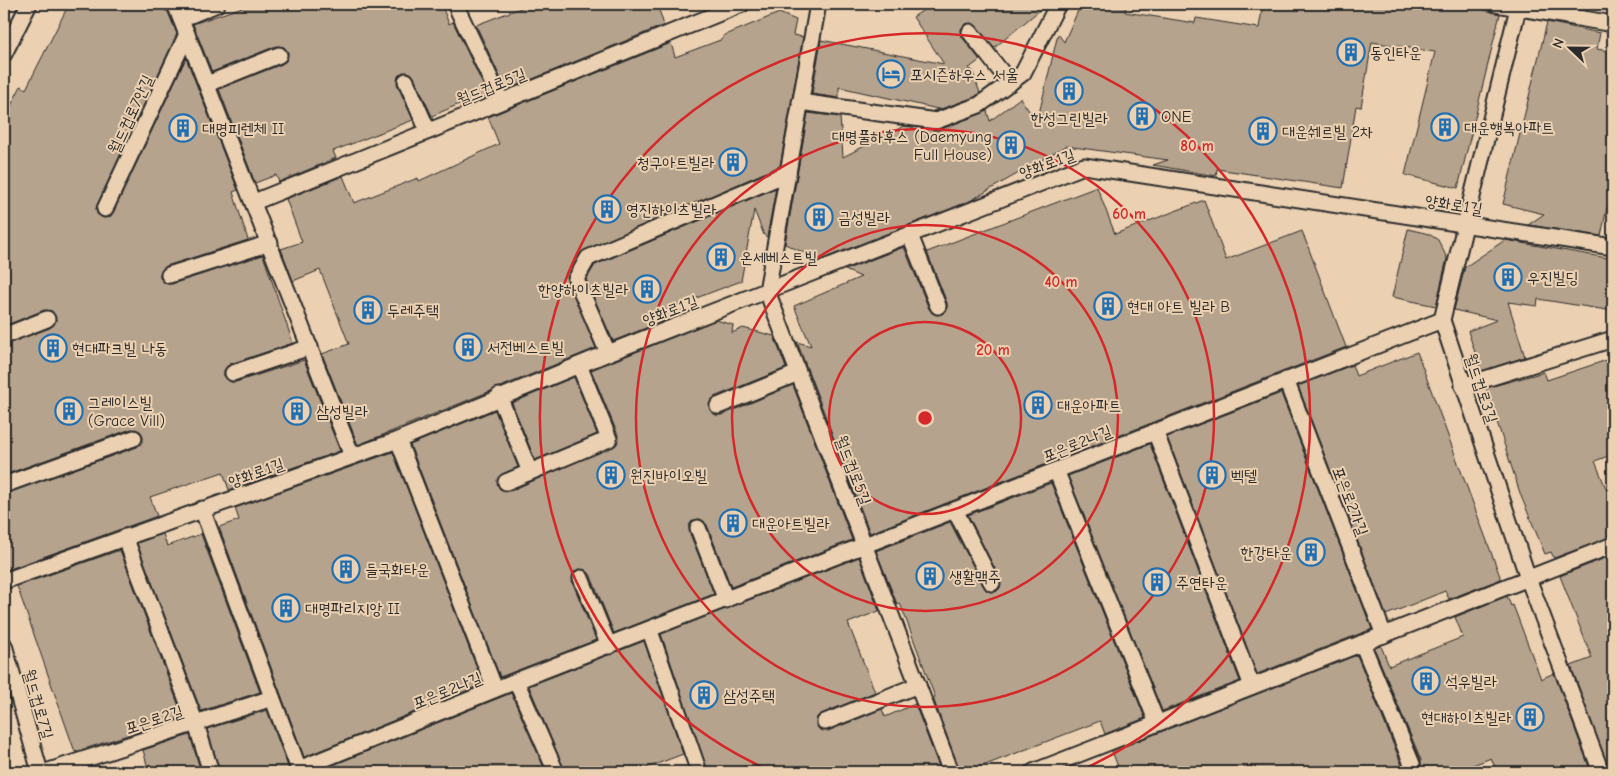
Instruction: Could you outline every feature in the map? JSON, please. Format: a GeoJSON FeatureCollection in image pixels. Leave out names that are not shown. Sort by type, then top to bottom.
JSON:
{"type":"FeatureCollection","features":[{"type":"Feature","properties":{"kind":"lane"},"geometry":{"type":"LineString","coordinates":[[4,54],[30,4]]}},
{"type":"Feature","properties":{"kind":"lane"},"geometry":{"type":"LineString","coordinates":[[175,4],[352,456]]}},
{"type":"Feature","properties":{"kind":"lane"},"geometry":{"type":"LineString","coordinates":[[181,19],[217,4]]}},
{"type":"Feature","properties":{"kind":"lane"},"geometry":{"type":"LineString","coordinates":[[455,4],[500,101]]}},
{"type":"Feature","properties":{"kind":"lane","name":"월드컵로5길"},"geometry":{"type":"LineString","coordinates":[[254,202],[742,4]]}},
{"type":"Feature","properties":{"kind":"lane"},"geometry":{"type":"LineString","coordinates":[[767,291],[818,4]]}},
{"type":"Feature","properties":{"kind":"lane"},"geometry":{"type":"LineString","coordinates":[[800,102],[936,121],[979,105],[1023,73],[1058,4]]}},
{"type":"Feature","properties":{"kind":"lane"},"geometry":{"type":"LineString","coordinates":[[1496,4],[1518,6],[1613,24]]}},
{"type":"Feature","properties":{"kind":"lane"},"geometry":{"type":"LineString","coordinates":[[1442,320],[1518,6]]}},
{"type":"Feature","properties":{"kind":"lane"},"geometry":{"type":"LineString","coordinates":[[970,32],[1010,83]]}},
{"type":"Feature","properties":{"kind":"lane","name":"월드컵로7안길"},"geometry":{"type":"LineString","coordinates":[[105,209],[187,34]]}},
{"type":"Feature","properties":{"kind":"lane"},"geometry":{"type":"LineString","coordinates":[[207,84],[279,55]]}},
{"type":"Feature","properties":{"kind":"lane"},"geometry":{"type":"LineString","coordinates":[[406,82],[428,131]]}},
{"type":"Feature","properties":{"kind":"lane","name":"양화로1길"},"geometry":{"type":"LineString","coordinates":[[4,581],[398,440],[500,396],[1084,166],[1613,247]]}},
{"type":"Feature","properties":{"kind":"lane"},"geometry":{"type":"LineString","coordinates":[[608,353],[576,279],[588,258],[788,173]]}},
{"type":"Feature","properties":{"kind":"lane"},"geometry":{"type":"LineString","coordinates":[[910,235],[938,306]]}},
{"type":"Feature","properties":{"kind":"lane"},"geometry":{"type":"LineString","coordinates":[[169,275],[270,243]]}},
{"type":"Feature","properties":{"kind":"lane","name":"월드컵로5길"},"geometry":{"type":"LineString","coordinates":[[767,291],[951,772]]}},
{"type":"Feature","properties":{"kind":"lane"},"geometry":{"type":"LineString","coordinates":[[4,336],[47,319]]}},
{"type":"Feature","properties":{"kind":"lane","name":"포은로2나길"},"geometry":{"type":"LineString","coordinates":[[299,770],[495,689],[1442,320]]}},
{"type":"Feature","properties":{"kind":"lane","name":"월드컵로3길"},"geometry":{"type":"LineString","coordinates":[[1442,320],[1528,578],[1601,772]]}},
{"type":"Feature","properties":{"kind":"lane"},"geometry":{"type":"LineString","coordinates":[[1463,386],[1613,339]]}},
{"type":"Feature","properties":{"kind":"lane"},"geometry":{"type":"LineString","coordinates":[[233,373],[310,347]]}},
{"type":"Feature","properties":{"kind":"lane"},"geometry":{"type":"LineString","coordinates":[[506,482],[610,439],[579,365]]}},
{"type":"Feature","properties":{"kind":"lane"},"geometry":{"type":"LineString","coordinates":[[718,406],[798,373]]}},
{"type":"Feature","properties":{"kind":"lane","name":"포은로2가길"},"geometry":{"type":"LineString","coordinates":[[1286,380],[1384,635]]}},
{"type":"Feature","properties":{"kind":"lane"},"geometry":{"type":"LineString","coordinates":[[500,396],[530,472]]}},
{"type":"Feature","properties":{"kind":"lane"},"geometry":{"type":"LineString","coordinates":[[1155,431],[1252,686]]}},
{"type":"Feature","properties":{"kind":"lane"},"geometry":{"type":"LineString","coordinates":[[4,485],[134,438]]}},
{"type":"Feature","properties":{"kind":"lane"},"geometry":{"type":"LineString","coordinates":[[398,440],[495,689]]}},
{"type":"Feature","properties":{"kind":"lane"},"geometry":{"type":"LineString","coordinates":[[1056,470],[1157,724]]}},
{"type":"Feature","properties":{"kind":"lane"},"geometry":{"type":"LineString","coordinates":[[202,509],[299,770]]}},
{"type":"Feature","properties":{"kind":"lane"},"geometry":{"type":"LineString","coordinates":[[955,510],[992,583]]}},
{"type":"Feature","properties":{"kind":"lane"},"geometry":{"type":"LineString","coordinates":[[698,528],[726,600]]}},
{"type":"Feature","properties":{"kind":"lane"},"geometry":{"type":"LineString","coordinates":[[126,537],[196,724],[210,772]]}},
{"type":"Feature","properties":{"kind":"lane"},"geometry":{"type":"LineString","coordinates":[[1033,772],[1613,545]]}},
{"type":"Feature","properties":{"kind":"lane"},"geometry":{"type":"LineString","coordinates":[[581,578],[609,646]]}},
{"type":"Feature","properties":{"kind":"lane"},"geometry":{"type":"LineString","coordinates":[[650,630],[699,772]]}},
{"type":"Feature","properties":{"kind":"lane"},"geometry":{"type":"LineString","coordinates":[[1362,643],[1412,764]]}},
{"type":"Feature","properties":{"kind":"lane","name":"월드컵로7길"},"geometry":{"type":"LineString","coordinates":[[4,645],[40,772]]}},
{"type":"Feature","properties":{"kind":"lane"},"geometry":{"type":"LineString","coordinates":[[516,681],[556,772]]}},
{"type":"Feature","properties":{"kind":"lane"},"geometry":{"type":"LineString","coordinates":[[825,722],[918,685]]}},
{"type":"Feature","properties":{"kind":"lane","name":"포은로2길"},"geometry":{"type":"LineString","coordinates":[[46,772],[272,698]]}},
{"type":"Feature","properties":{"kind":"building"},"geometry":{"type":"Polygon","coordinates":[[[69,4],[152,4],[168,12],[177,34],[97,205],[97,214],[105,218],[113,213],[186,58],[238,190],[233,192],[248,240],[166,266],[160,273],[160,278],[167,284],[172,284],[263,255],[293,343],[230,364],[224,371],[224,376],[231,382],[236,382],[304,360],[340,451],[229,490],[223,472],[150,497],[157,516],[4,571],[4,494],[137,447],[143,439],[140,431],[131,429],[4,475],[4,345],[50,328],[56,320],[52,311],[44,310],[4,326],[4,119],[21,86],[26,89],[69,4]]]}},
{"type":"Feature","properties":{"kind":"building"},"geometry":{"type":"Polygon","coordinates":[[[251,4],[441,4],[449,24],[453,22],[489,97],[482,100],[480,95],[432,116],[414,77],[411,73],[403,72],[398,76],[397,84],[413,120],[333,151],[336,158],[279,182],[276,175],[255,183],[219,89],[282,64],[287,60],[288,52],[284,47],[276,46],[212,72],[193,24],[251,4]]]}},
{"type":"Feature","properties":{"kind":"building"},"geometry":{"type":"Polygon","coordinates":[[[531,4],[657,4],[664,25],[506,90],[476,25],[531,4]]]}},
{"type":"Feature","properties":{"kind":"building"},"geometry":{"type":"Polygon","coordinates":[[[933,4],[1047,4],[994,48],[974,24],[964,25],[961,29],[962,37],[980,60],[968,69],[972,70],[980,93],[975,97],[933,111],[938,109],[839,87],[839,98],[812,94],[821,40],[944,64],[913,17],[933,4]]]}},
{"type":"Feature","properties":{"kind":"building"},"geometry":{"type":"Polygon","coordinates":[[[1081,4],[1126,4],[1125,12],[1195,23],[1196,18],[1259,28],[1263,4],[1462,4],[1500,14],[1458,188],[1405,175],[1435,52],[1372,42],[1361,107],[1356,106],[1343,188],[1217,169],[1216,176],[1153,165],[1168,160],[1066,146],[968,202],[820,260],[785,244],[808,113],[840,117],[843,157],[904,126],[939,130],[987,111],[990,121],[1020,98],[1037,122],[1058,34],[1064,42],[1081,4]]]}},
{"type":"Feature","properties":{"kind":"building"},"geometry":{"type":"Polygon","coordinates":[[[779,13],[796,20],[793,35],[803,37],[780,166],[580,253],[567,279],[596,348],[358,445],[322,354],[349,344],[320,270],[293,281],[281,249],[302,242],[286,199],[343,176],[354,203],[418,178],[419,181],[499,144],[488,117],[671,43],[675,57],[723,39],[723,36],[779,13]]]}},
{"type":"Feature","properties":{"kind":"building"},"geometry":{"type":"Polygon","coordinates":[[[1547,22],[1600,33],[1597,49],[1613,52],[1613,179],[1601,236],[1528,225],[1544,214],[1503,204],[1547,22]]]}},
{"type":"Feature","properties":{"kind":"building"},"geometry":{"type":"Polygon","coordinates":[[[1097,187],[1115,234],[1204,200],[1226,260],[1302,231],[1346,347],[870,533],[797,342],[811,346],[794,306],[861,277],[845,270],[904,247],[929,309],[936,315],[942,314],[947,308],[947,303],[927,252],[1097,187]]]}},
{"type":"Feature","properties":{"kind":"building"},"geometry":{"type":"Polygon","coordinates":[[[776,188],[767,237],[764,235],[754,210],[741,281],[670,308],[686,312],[613,341],[586,280],[595,265],[776,188]]]}},
{"type":"Feature","properties":{"kind":"building"},"geometry":{"type":"Polygon","coordinates":[[[1408,229],[1429,234],[1438,240],[1447,258],[1436,306],[1392,297],[1408,229]]]}},
{"type":"Feature","properties":{"kind":"building"},"geometry":{"type":"Polygon","coordinates":[[[1505,240],[1613,259],[1613,311],[1538,299],[1537,306],[1508,302],[1525,357],[1481,371],[1468,331],[1497,320],[1454,310],[1465,267],[1505,240]]]}},
{"type":"Feature","properties":{"kind":"building"},"geometry":{"type":"Polygon","coordinates":[[[716,320],[733,325],[732,333],[743,328],[774,336],[786,368],[714,397],[709,404],[710,410],[716,415],[722,415],[793,385],[852,540],[731,587],[707,525],[700,519],[694,520],[689,526],[689,531],[714,594],[614,633],[590,574],[586,570],[578,569],[573,573],[572,581],[596,640],[500,677],[410,445],[495,410],[518,467],[502,474],[497,480],[500,489],[510,491],[617,444],[618,435],[591,370],[716,320]]]}},
{"type":"Feature","properties":{"kind":"building"},"geometry":{"type":"Polygon","coordinates":[[[1417,352],[1501,579],[1449,599],[1445,591],[1386,615],[1298,386],[1352,365],[1356,376],[1417,352]]]}},
{"type":"Feature","properties":{"kind":"building"},"geometry":{"type":"Polygon","coordinates":[[[1613,358],[1613,454],[1595,461],[1613,506],[1613,536],[1554,558],[1551,552],[1545,554],[1521,496],[1486,388],[1544,372],[1547,380],[1613,358]]]}},
{"type":"Feature","properties":{"kind":"building"},"geometry":{"type":"Polygon","coordinates":[[[574,377],[597,434],[535,460],[512,403],[574,377]]]}},
{"type":"Feature","properties":{"kind":"building"},"geometry":{"type":"Polygon","coordinates":[[[1281,393],[1372,629],[1257,674],[1167,437],[1281,393]]]}},
{"type":"Feature","properties":{"kind":"building"},"geometry":{"type":"Polygon","coordinates":[[[1150,444],[1240,681],[1162,711],[1068,476],[1150,444]]]}},
{"type":"Feature","properties":{"kind":"building"},"geometry":{"type":"Polygon","coordinates":[[[393,452],[483,684],[304,757],[219,527],[239,520],[235,508],[393,452]]]}},
{"type":"Feature","properties":{"kind":"building"},"geometry":{"type":"Polygon","coordinates":[[[1051,483],[1145,718],[1105,734],[1100,721],[967,772],[960,772],[933,698],[935,697],[900,603],[897,604],[876,551],[950,522],[984,587],[987,591],[996,592],[1000,588],[1000,579],[968,515],[1051,483]]]}},
{"type":"Feature","properties":{"kind":"building"},"geometry":{"type":"Polygon","coordinates":[[[163,534],[167,546],[201,534],[260,692],[201,711],[137,543],[163,534]]]}},
{"type":"Feature","properties":{"kind":"building"},"geometry":{"type":"Polygon","coordinates":[[[120,550],[183,717],[75,752],[17,586],[120,550]]]}},
{"type":"Feature","properties":{"kind":"building"},"geometry":{"type":"Polygon","coordinates":[[[1613,555],[1613,772],[1610,772],[1571,666],[1592,658],[1560,576],[1613,555]]]}},
{"type":"Feature","properties":{"kind":"building"},"geometry":{"type":"Polygon","coordinates":[[[859,557],[879,611],[848,623],[875,692],[821,714],[817,717],[816,725],[820,730],[828,731],[882,709],[885,717],[915,704],[941,772],[708,772],[661,634],[859,557]]]}},
{"type":"Feature","properties":{"kind":"building"},"geometry":{"type":"Polygon","coordinates":[[[1507,596],[1511,606],[1513,605],[1541,679],[1554,673],[1591,772],[1497,772],[1491,758],[1455,772],[1416,772],[1421,766],[1421,760],[1374,648],[1381,646],[1389,666],[1463,637],[1455,617],[1507,596]]]}},
{"type":"Feature","properties":{"kind":"building"},"geometry":{"type":"Polygon","coordinates":[[[644,641],[683,754],[636,772],[565,772],[529,686],[644,641]]]}},
{"type":"Feature","properties":{"kind":"building"},"geometry":{"type":"Polygon","coordinates":[[[1357,655],[1403,768],[1408,772],[1120,772],[1112,751],[1357,655]]]}},
{"type":"Feature","properties":{"kind":"building"},"geometry":{"type":"Polygon","coordinates":[[[511,693],[546,772],[316,772],[511,693]]]}},
{"type":"Feature","properties":{"kind":"building"},"geometry":{"type":"Polygon","coordinates":[[[267,710],[290,772],[220,772],[207,729],[267,710]]]}},
{"type":"Feature","properties":{"kind":"building"},"geometry":{"type":"Polygon","coordinates":[[[190,735],[201,772],[149,772],[143,750],[190,735]]]}},
{"type":"Feature","properties":{"kind":"place","name":"동인타운"},"geometry":{"type":"Point","coordinates":[1351,52]}},
{"type":"Feature","properties":{"kind":"place","name":"포시즌하우스 서울"},"geometry":{"type":"Point","coordinates":[891,74]}},
{"type":"Feature","properties":{"kind":"place","name":"한성그린빌라"},"geometry":{"type":"Point","coordinates":[1069,91]}},
{"type":"Feature","properties":{"kind":"place","name":"ONE"},"geometry":{"type":"Point","coordinates":[1142,116]}},
{"type":"Feature","properties":{"kind":"place","name":"대운행복아파트"},"geometry":{"type":"Point","coordinates":[1445,127]}},
{"type":"Feature","properties":{"kind":"place","name":"대명피렌체 II"},"geometry":{"type":"Point","coordinates":[183,128]}},
{"type":"Feature","properties":{"kind":"place","name":"대운쉐르빌 2차"},"geometry":{"type":"Point","coordinates":[1263,131]}},
{"type":"Feature","properties":{"kind":"place","name":"대명풀하후스 (Daemyung Full House)"},"geometry":{"type":"Point","coordinates":[1011,145]}},
{"type":"Feature","properties":{"kind":"place","name":"청구아트빌라"},"geometry":{"type":"Point","coordinates":[733,162]}},
{"type":"Feature","properties":{"kind":"place","name":"영진하이츠빌라"},"geometry":{"type":"Point","coordinates":[607,209]}},
{"type":"Feature","properties":{"kind":"place","name":"금성빌라"},"geometry":{"type":"Point","coordinates":[819,217]}},
{"type":"Feature","properties":{"kind":"place","name":"온세베스트빌"},"geometry":{"type":"Point","coordinates":[721,257]}},
{"type":"Feature","properties":{"kind":"place","name":"우진빌딩"},"geometry":{"type":"Point","coordinates":[1508,277]}},
{"type":"Feature","properties":{"kind":"place","name":"한양하이츠빌라"},"geometry":{"type":"Point","coordinates":[647,289]}},
{"type":"Feature","properties":{"kind":"place","name":"현대 아트 빌라 B"},"geometry":{"type":"Point","coordinates":[1108,306]}},
{"type":"Feature","properties":{"kind":"place","name":"두레주택"},"geometry":{"type":"Point","coordinates":[368,310]}},
{"type":"Feature","properties":{"kind":"place","name":"서전베스트빌"},"geometry":{"type":"Point","coordinates":[468,347]}},
{"type":"Feature","properties":{"kind":"place","name":"현대파크빌 나동"},"geometry":{"type":"Point","coordinates":[53,348]}},
{"type":"Feature","properties":{"kind":"place","name":"대운아파트"},"geometry":{"type":"Point","coordinates":[1038,405]}},
{"type":"Feature","properties":{"kind":"place","name":"그레이스빌 (Grace Vill)"},"geometry":{"type":"Point","coordinates":[69,411]}},
{"type":"Feature","properties":{"kind":"place","name":"삼성빌라"},"geometry":{"type":"Point","coordinates":[297,411]}},
{"type":"Feature","properties":{"kind":"place","name":"원진바이오빌"},"geometry":{"type":"Point","coordinates":[611,475]}},
{"type":"Feature","properties":{"kind":"place","name":"벡텔"},"geometry":{"type":"Point","coordinates":[1212,475]}},
{"type":"Feature","properties":{"kind":"place","name":"대운아트빌라"},"geometry":{"type":"Point","coordinates":[733,523]}},
{"type":"Feature","properties":{"kind":"place","name":"한강타운"},"geometry":{"type":"Point","coordinates":[1311,552]}},
{"type":"Feature","properties":{"kind":"place","name":"들국화타운"},"geometry":{"type":"Point","coordinates":[346,569]}},
{"type":"Feature","properties":{"kind":"place","name":"생활맥주"},"geometry":{"type":"Point","coordinates":[930,576]}},
{"type":"Feature","properties":{"kind":"place","name":"주연타운"},"geometry":{"type":"Point","coordinates":[1157,582]}},
{"type":"Feature","properties":{"kind":"place","name":"대명파리지앙 II"},"geometry":{"type":"Point","coordinates":[286,608]}},
{"type":"Feature","properties":{"kind":"place","name":"석우빌라"},"geometry":{"type":"Point","coordinates":[1426,681]}},
{"type":"Feature","properties":{"kind":"place","name":"삼성주택"},"geometry":{"type":"Point","coordinates":[704,695]}},
{"type":"Feature","properties":{"kind":"place","name":"현대하이츠빌라"},"geometry":{"type":"Point","coordinates":[1530,717]}}]}
